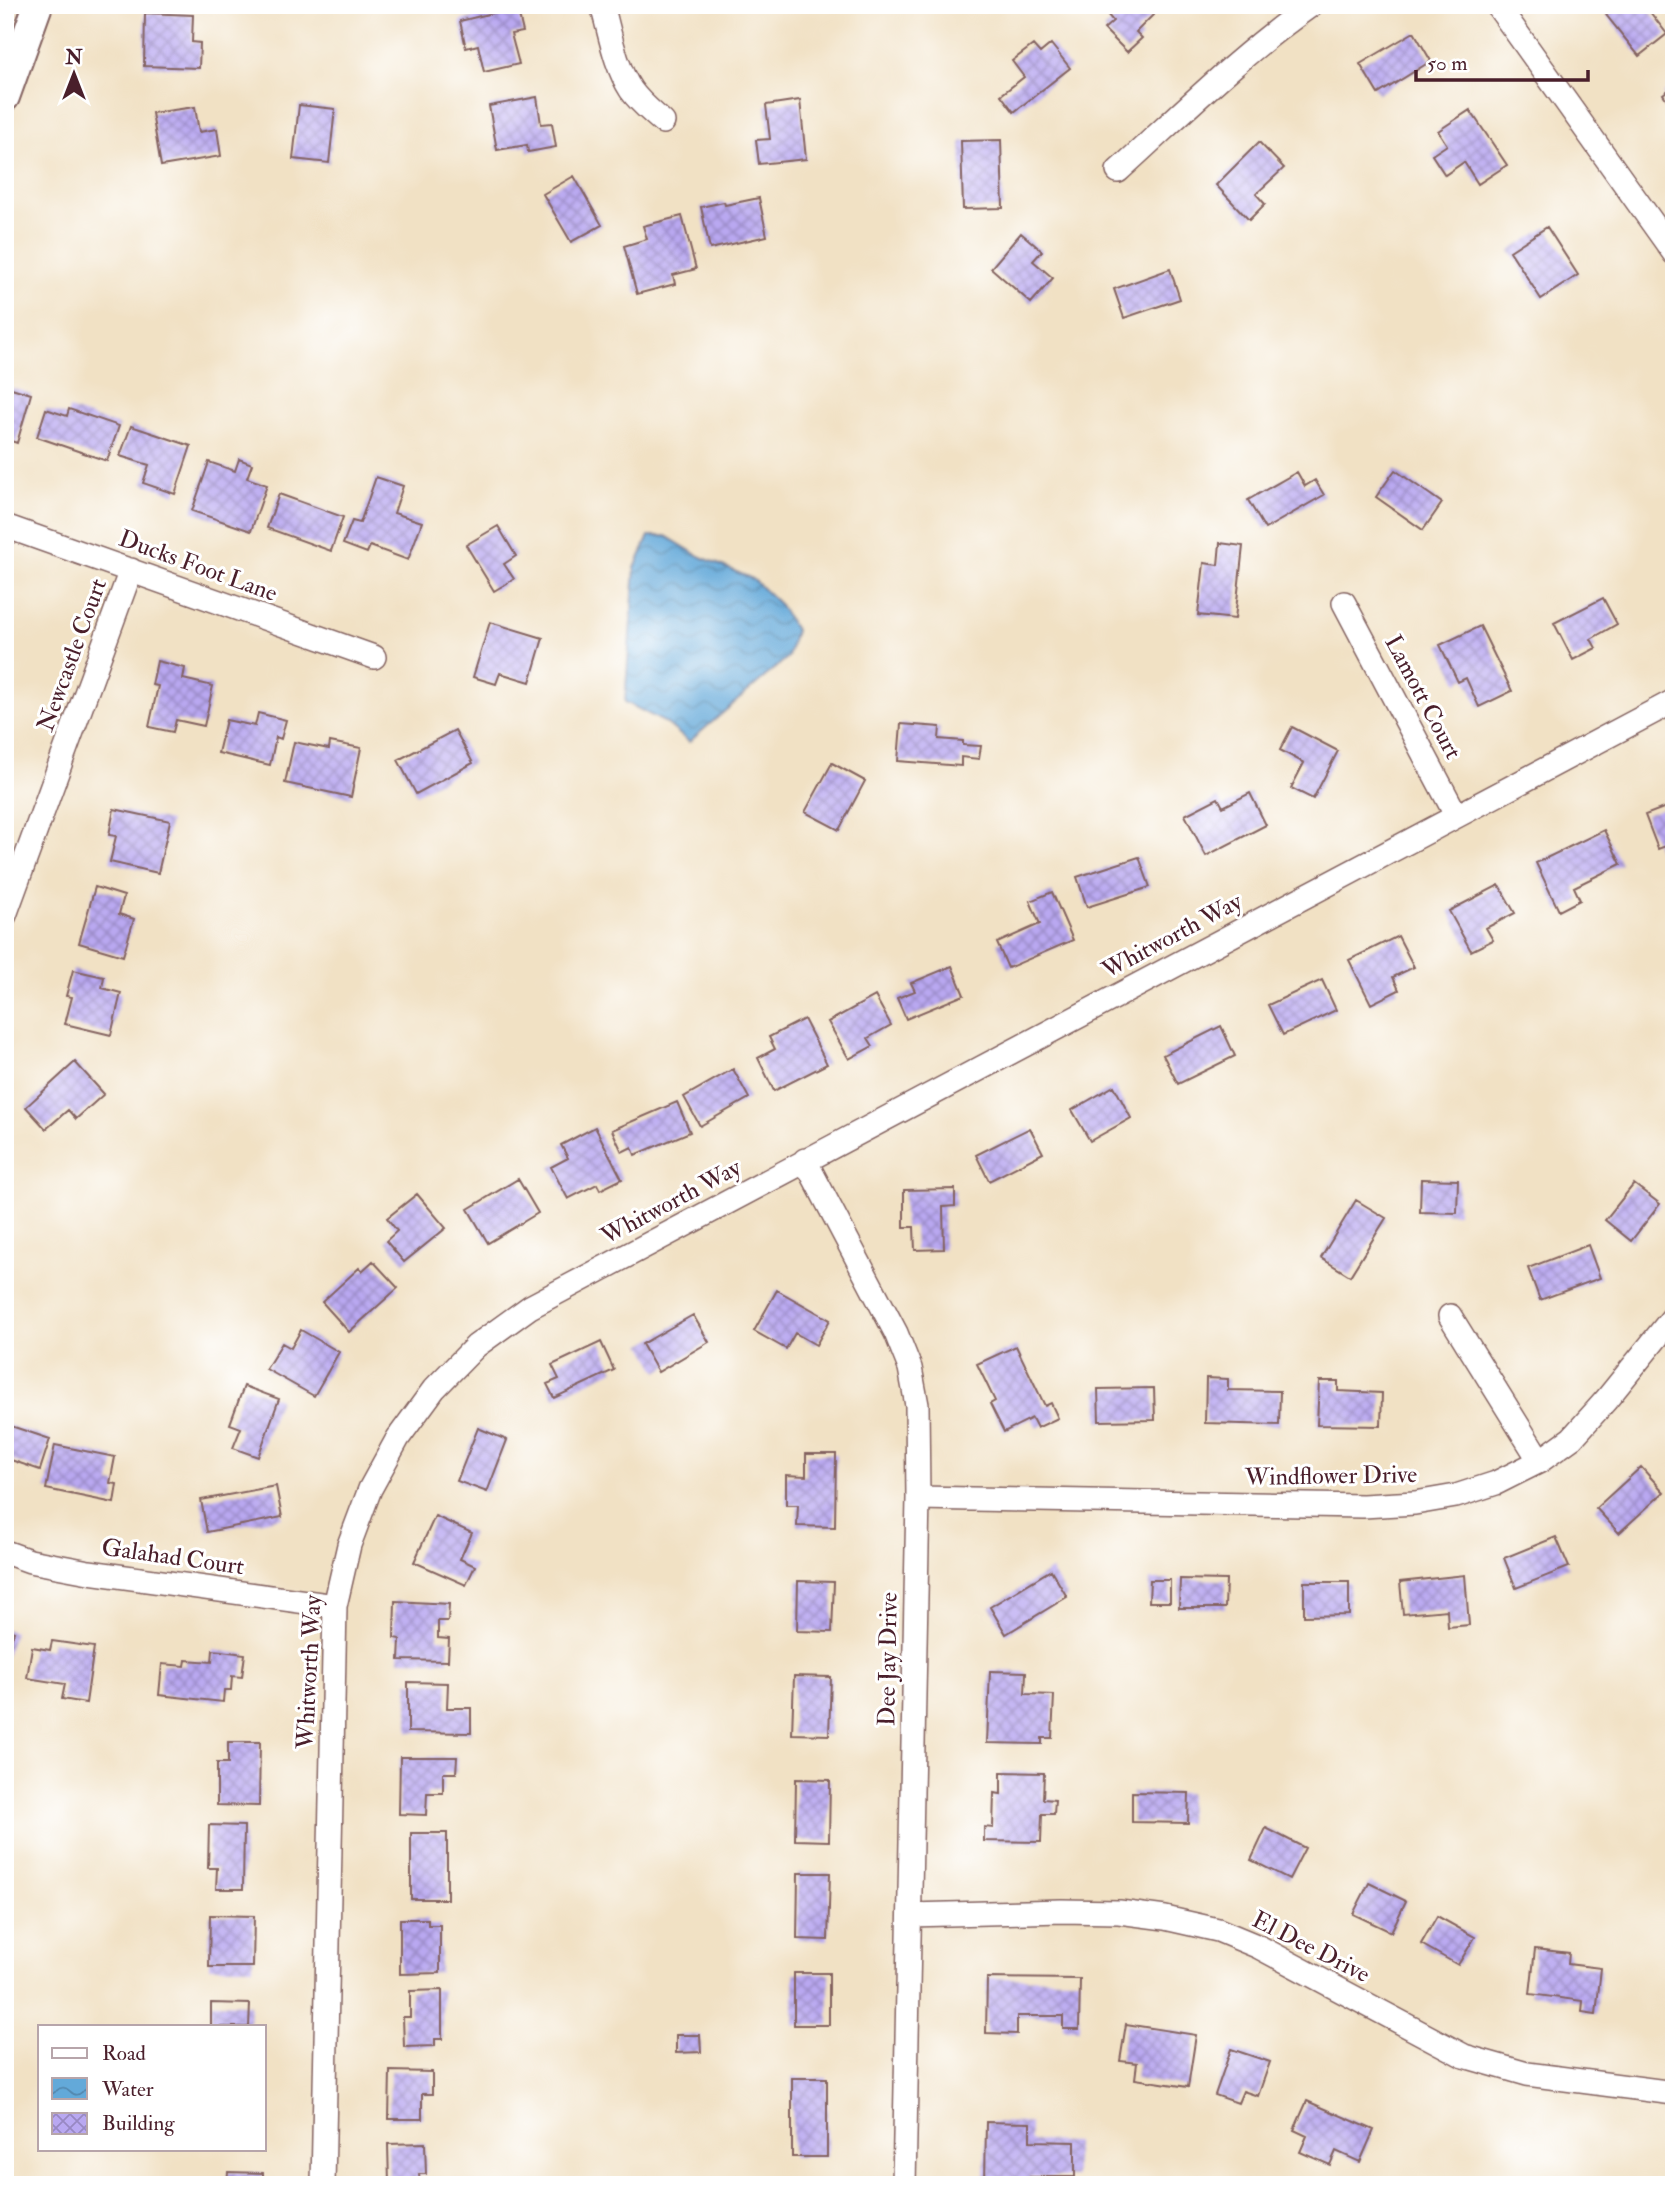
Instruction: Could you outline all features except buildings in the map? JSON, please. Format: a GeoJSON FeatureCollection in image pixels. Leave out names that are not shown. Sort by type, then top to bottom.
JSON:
{"type":"FeatureCollection","features":[{"type":"Feature","properties":{"kind":"street"},"geometry":{"type":"LineString","coordinates":[[5,97],[38,5]]}},
{"type":"Feature","properties":{"kind":"street"},"geometry":{"type":"LineString","coordinates":[[602,5],[620,68],[630,89],[642,104],[663,122]]}},
{"type":"Feature","properties":{"kind":"street"},"geometry":{"type":"LineString","coordinates":[[1118,172],[1234,66],[1311,5]]}},
{"type":"Feature","properties":{"kind":"street"},"geometry":{"type":"LineString","coordinates":[[1497,5],[1674,253]]}},
{"type":"Feature","properties":{"kind":"street","name":"Ducks Foot Lane"},"geometry":{"type":"LineString","coordinates":[[5,526],[374,657]]}},
{"type":"Feature","properties":{"kind":"street","name":"Newcastle Court"},"geometry":{"type":"LineString","coordinates":[[5,915],[131,570]]}},
{"type":"Feature","properties":{"kind":"street","name":"Lamott Court"},"geometry":{"type":"LineString","coordinates":[[1344,603],[1456,815]]}},
{"type":"Feature","properties":{"kind":"street","name":"Whitworth Way"},"geometry":{"type":"LineString","coordinates":[[323,2185],[335,1606],[349,1545],[370,1489],[398,1438],[434,1390],[475,1346],[530,1307],[1674,701]]}},
{"type":"Feature","properties":{"kind":"street","name":"Dee Jay Drive"},"geometry":{"type":"LineString","coordinates":[[806,1160],[896,1333],[910,1368],[917,1405],[918,1498],[904,2185]]}},
{"type":"Feature","properties":{"kind":"street"},"geometry":{"type":"LineString","coordinates":[[1450,1316],[1540,1461]]}},
{"type":"Feature","properties":{"kind":"street","name":"Windflower Drive"},"geometry":{"type":"LineString","coordinates":[[918,1498],[1363,1506],[1415,1503],[1456,1496],[1496,1483],[1540,1461],[1572,1438],[1674,1316]]}},
{"type":"Feature","properties":{"kind":"street","name":"Galahad Court"},"geometry":{"type":"LineString","coordinates":[[5,1552],[30,1561],[89,1572],[335,1606]]}},
{"type":"Feature","properties":{"kind":"street","name":"El Dee Drive"},"geometry":{"type":"LineString","coordinates":[[910,1915],[1119,1912],[1165,1918],[1218,1930],[1259,1947],[1464,2056],[1527,2074],[1674,2093]]}},
{"type":"Feature","properties":{"kind":"water"},"geometry":{"type":"Polygon","coordinates":[[[649,536],[666,536],[699,556],[753,579],[780,605],[795,630],[788,657],[689,742],[666,723],[625,702],[635,568],[649,536]]]}}]}
